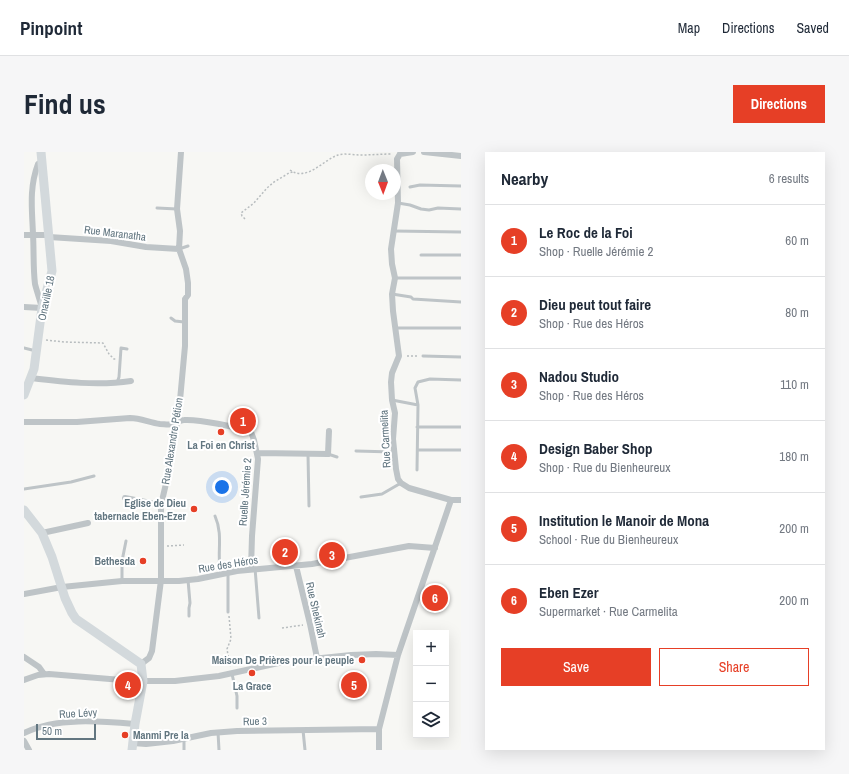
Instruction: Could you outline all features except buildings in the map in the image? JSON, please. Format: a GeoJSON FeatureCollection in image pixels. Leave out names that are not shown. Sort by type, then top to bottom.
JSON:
{"type":"FeatureCollection","features":[{"type":"Feature","properties":{"kind":"street","name":"Onaville 18"},"geometry":{"type":"LineString","coordinates":[[24,395],[31,378],[42,308],[52,271],[41,152]]}},
{"type":"Feature","properties":{"kind":"street","name":"Rue Alexandre Pétion"},"geometry":{"type":"LineString","coordinates":[[141,664],[149,658],[152,651],[161,580],[161,505],[178,421],[184,357],[185,299],[188,295],[188,283],[186,269],[179,249],[180,231],[177,209],[181,152]]}},
{"type":"Feature","properties":{"kind":"street"},"geometry":{"type":"LineString","coordinates":[[399,153],[413,152]]}},
{"type":"Feature","properties":{"kind":"street"},"geometry":{"type":"LineString","coordinates":[[424,152],[461,156]]}},
{"type":"Feature","properties":{"kind":"street","name":"Rue Carmelita"},"geometry":{"type":"LineString","coordinates":[[399,153],[397,159],[398,203],[391,249],[395,278],[392,294],[393,311],[399,356],[392,373],[391,382],[392,400],[395,413],[393,452],[398,479],[401,483]]}},
{"type":"Feature","properties":{"kind":"street"},"geometry":{"type":"LineString","coordinates":[[24,307],[42,308],[36,285],[34,268],[31,198],[34,173],[38,164],[42,162]]}},
{"type":"Feature","properties":{"kind":"street","name":"Rue Maranatha"},"geometry":{"type":"LineString","coordinates":[[24,235],[111,241],[146,247],[179,249]]}},
{"type":"Feature","properties":{"kind":"street"},"geometry":{"type":"LineString","coordinates":[[31,378],[68,382],[117,383],[131,381]]}},
{"type":"Feature","properties":{"kind":"street","name":"Ruelle Jérémie 2"},"geometry":{"type":"LineString","coordinates":[[24,422],[77,422],[138,418],[151,423],[174,424],[178,421],[185,420],[242,429],[251,432],[258,453],[253,569]]}},
{"type":"Feature","properties":{"kind":"street"},"geometry":{"type":"LineString","coordinates":[[258,453],[328,454],[329,431]]}},
{"type":"Feature","properties":{"kind":"street"},"geometry":{"type":"LineString","coordinates":[[401,483],[409,488],[451,500],[461,500]]}},
{"type":"Feature","properties":{"kind":"street"},"geometry":{"type":"LineString","coordinates":[[125,498],[161,505]]}},
{"type":"Feature","properties":{"kind":"street"},"geometry":{"type":"LineString","coordinates":[[379,750],[379,729],[398,655],[451,500]]}},
{"type":"Feature","properties":{"kind":"street"},"geometry":{"type":"LineString","coordinates":[[24,510],[42,533],[66,602],[76,619],[141,664],[143,681],[135,724],[133,746]]}},
{"type":"Feature","properties":{"kind":"street"},"geometry":{"type":"LineString","coordinates":[[42,533],[88,523]]}},
{"type":"Feature","properties":{"kind":"street","name":"Rue des Héros"},"geometry":{"type":"LineString","coordinates":[[24,594],[122,581],[188,580],[253,569],[296,566],[409,546],[435,548]]}},
{"type":"Feature","properties":{"kind":"street","name":"Rue Shekinah"},"geometry":{"type":"LineString","coordinates":[[296,566],[317,658]]}},
{"type":"Feature","properties":{"kind":"street"},"geometry":{"type":"LineString","coordinates":[[24,680],[44,674],[143,681],[175,681],[232,674],[273,664],[317,658],[376,654],[398,655]]}},
{"type":"Feature","properties":{"kind":"street"},"geometry":{"type":"LineString","coordinates":[[24,657],[39,667],[44,674]]}},
{"type":"Feature","properties":{"kind":"street","name":"Rue Lévy"},"geometry":{"type":"LineString","coordinates":[[24,733],[40,727],[75,722],[135,724]]}},
{"type":"Feature","properties":{"kind":"street","name":"Rue 3"},"geometry":{"type":"LineString","coordinates":[[133,746],[184,739],[218,732],[379,729]]}},
{"type":"Feature","properties":{"kind":"street"},"geometry":{"type":"LineString","coordinates":[[24,741],[29,750]]}},
{"type":"Feature","properties":{"kind":"lane"},"geometry":{"type":"LineString","coordinates":[[410,186],[461,186]]}},
{"type":"Feature","properties":{"kind":"lane"},"geometry":{"type":"LineString","coordinates":[[398,203],[429,210],[438,208],[461,209]]}},
{"type":"Feature","properties":{"kind":"lane"},"geometry":{"type":"LineString","coordinates":[[157,208],[177,209]]}},
{"type":"Feature","properties":{"kind":"lane"},"geometry":{"type":"LineString","coordinates":[[394,231],[461,232]]}},
{"type":"Feature","properties":{"kind":"lane"},"geometry":{"type":"LineString","coordinates":[[179,249],[188,246]]}},
{"type":"Feature","properties":{"kind":"lane"},"geometry":{"type":"LineString","coordinates":[[422,255],[461,255]]}},
{"type":"Feature","properties":{"kind":"lane"},"geometry":{"type":"LineString","coordinates":[[395,278],[461,278]]}},
{"type":"Feature","properties":{"kind":"lane"},"geometry":{"type":"LineString","coordinates":[[392,294],[411,297],[414,299],[461,302]]}},
{"type":"Feature","properties":{"kind":"lane"},"geometry":{"type":"LineString","coordinates":[[171,318],[175,321],[184,322]]}},
{"type":"Feature","properties":{"kind":"lane"},"geometry":{"type":"LineString","coordinates":[[395,328],[461,328]]}},
{"type":"Feature","properties":{"kind":"lane"},"geometry":{"type":"LineString","coordinates":[[24,348],[36,351]]}},
{"type":"Feature","properties":{"kind":"lane"},"geometry":{"type":"LineString","coordinates":[[117,383],[119,377],[121,348],[127,349]]}},
{"type":"Feature","properties":{"kind":"lane"},"geometry":{"type":"LineString","coordinates":[[423,356],[461,357]]}},
{"type":"Feature","properties":{"kind":"lane"},"geometry":{"type":"LineString","coordinates":[[417,470],[418,405],[415,388],[418,382],[430,379],[461,380]]}},
{"type":"Feature","properties":{"kind":"lane"},"geometry":{"type":"LineString","coordinates":[[392,400],[418,405]]}},
{"type":"Feature","properties":{"kind":"lane"},"geometry":{"type":"LineString","coordinates":[[417,427],[461,428]]}},
{"type":"Feature","properties":{"kind":"lane"},"geometry":{"type":"LineString","coordinates":[[356,450],[393,452]]}},
{"type":"Feature","properties":{"kind":"lane"},"geometry":{"type":"LineString","coordinates":[[418,450],[461,450]]}},
{"type":"Feature","properties":{"kind":"lane"},"geometry":{"type":"LineString","coordinates":[[308,454],[309,506]]}},
{"type":"Feature","properties":{"kind":"lane"},"geometry":{"type":"LineString","coordinates":[[328,454],[337,457]]}},
{"type":"Feature","properties":{"kind":"lane"},"geometry":{"type":"LineString","coordinates":[[24,489],[71,482],[94,476]]}},
{"type":"Feature","properties":{"kind":"lane"},"geometry":{"type":"LineString","coordinates":[[361,497],[382,494],[401,483]]}},
{"type":"Feature","properties":{"kind":"lane"},"geometry":{"type":"LineString","coordinates":[[215,516],[220,533],[219,566],[224,574],[228,612]]}},
{"type":"Feature","properties":{"kind":"lane"},"geometry":{"type":"LineString","coordinates":[[122,581],[122,561],[126,541]]}},
{"type":"Feature","properties":{"kind":"lane"},"geometry":{"type":"LineString","coordinates":[[253,569],[259,618]]}},
{"type":"Feature","properties":{"kind":"lane"},"geometry":{"type":"LineString","coordinates":[[188,580],[190,603],[189,616]]}},
{"type":"Feature","properties":{"kind":"lane"},"geometry":{"type":"LineString","coordinates":[[232,674],[237,696],[237,708]]}},
{"type":"Feature","properties":{"kind":"lane"},"geometry":{"type":"LineString","coordinates":[[304,730],[304,750]]}},
{"type":"Feature","properties":{"kind":"lane"},"geometry":{"type":"LineString","coordinates":[[218,732],[219,750]]}},
{"type":"Feature","properties":{"kind":"lane"},"geometry":{"type":"LineString","coordinates":[[184,739],[184,750]]}},
{"type":"Feature","properties":{"kind":"path"},"geometry":{"type":"LineString","coordinates":[[290,170],[297,174],[308,172],[338,155],[399,153]]}},
{"type":"Feature","properties":{"kind":"path"},"geometry":{"type":"LineString","coordinates":[[245,219],[241,213],[254,203],[267,188],[289,173],[294,172]]}},
{"type":"Feature","properties":{"kind":"path"},"geometry":{"type":"LineString","coordinates":[[38,340],[103,343],[109,354],[114,359],[120,359]]}},
{"type":"Feature","properties":{"kind":"path"},"geometry":{"type":"LineString","coordinates":[[399,356],[423,356]]}},
{"type":"Feature","properties":{"kind":"path"},"geometry":{"type":"LineString","coordinates":[[161,547],[184,545]]}},
{"type":"Feature","properties":{"kind":"path"},"geometry":{"type":"LineString","coordinates":[[228,612],[231,640],[227,649],[232,674]]}},
{"type":"Feature","properties":{"kind":"path"},"geometry":{"type":"LineString","coordinates":[[282,628],[310,624]]}},
{"type":"Feature","properties":{"kind":"place","name":"Le Roc de la Foi"},"geometry":{"type":"Point","coordinates":[243,421]}},
{"type":"Feature","properties":{"kind":"place","name":"La Foi en Christ"},"geometry":{"type":"Point","coordinates":[221,432]}},
{"type":"Feature","properties":{"kind":"place","name":"Eglise de Dieu tabernacle Eben-Ezer"},"geometry":{"type":"Point","coordinates":[194,509]}},
{"type":"Feature","properties":{"kind":"place","name":"Dieu peut tout faire"},"geometry":{"type":"Point","coordinates":[285,552]}},
{"type":"Feature","properties":{"kind":"place","name":"Nadou Studio"},"geometry":{"type":"Point","coordinates":[332,555]}},
{"type":"Feature","properties":{"kind":"place","name":"Bethesda"},"geometry":{"type":"Point","coordinates":[143,561]}},
{"type":"Feature","properties":{"kind":"place","name":"Eben Ezer"},"geometry":{"type":"Point","coordinates":[435,598]}},
{"type":"Feature","properties":{"kind":"place","name":"Maison De Prières pour le peuple"},"geometry":{"type":"Point","coordinates":[362,660]}},
{"type":"Feature","properties":{"kind":"place","name":"La Grace"},"geometry":{"type":"Point","coordinates":[252,673]}},
{"type":"Feature","properties":{"kind":"place","name":"Design Baber Shop"},"geometry":{"type":"Point","coordinates":[128,685]}},
{"type":"Feature","properties":{"kind":"place","name":"Institution le Manoir de Mona"},"geometry":{"type":"Point","coordinates":[354,685]}},
{"type":"Feature","properties":{"kind":"place","name":"Manmi Pre la"},"geometry":{"type":"Point","coordinates":[125,735]}}]}
